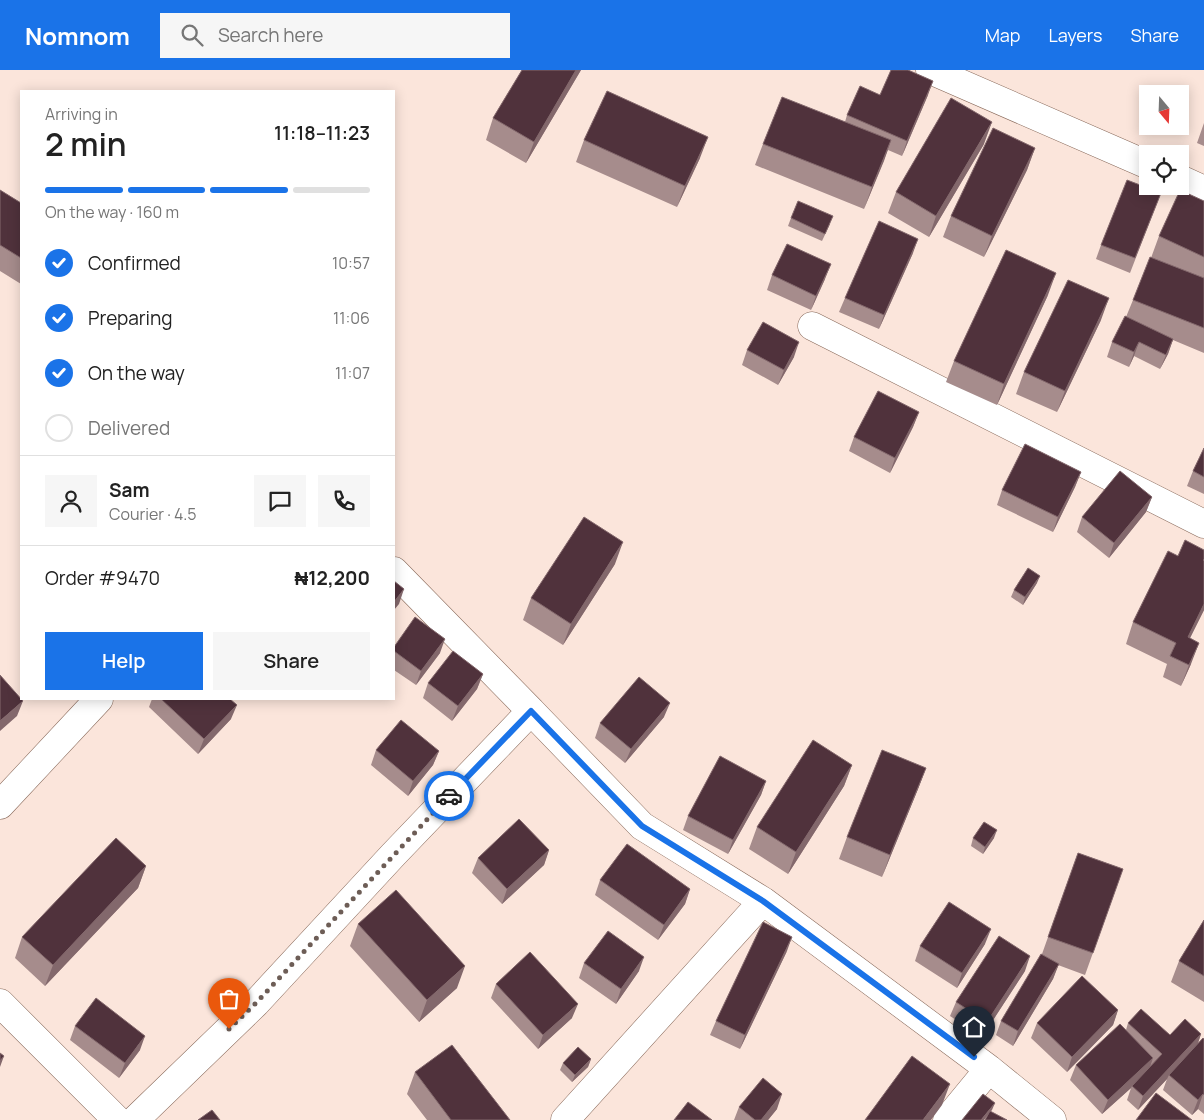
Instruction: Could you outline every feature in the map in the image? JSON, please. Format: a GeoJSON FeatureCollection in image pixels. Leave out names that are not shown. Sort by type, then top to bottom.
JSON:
{"type":"FeatureCollection","features":[{"type":"Feature","properties":{"kind":"street"},"geometry":{"type":"LineString","coordinates":[[930,70],[1139,161]]}},
{"type":"Feature","properties":{"kind":"street"},"geometry":{"type":"LineString","coordinates":[[1189,183],[1204,190]]}},
{"type":"Feature","properties":{"kind":"street"},"geometry":{"type":"LineString","coordinates":[[812,326],[1204,524]]}},
{"type":"Feature","properties":{"kind":"street"},"geometry":{"type":"LineString","coordinates":[[395,573],[642,826],[763,901],[988,1068],[1052,1120]]}},
{"type":"Feature","properties":{"kind":"street"},"geometry":{"type":"LineString","coordinates":[[0,805],[98,700]]}},
{"type":"Feature","properties":{"kind":"street"},"geometry":{"type":"LineString","coordinates":[[134,1120],[256,1003],[393,854],[531,711]]}},
{"type":"Feature","properties":{"kind":"street"},"geometry":{"type":"LineString","coordinates":[[566,1120],[763,901]]}},
{"type":"Feature","properties":{"kind":"street"},"geometry":{"type":"LineString","coordinates":[[0,1003],[117,1120]]}},
{"type":"Feature","properties":{"kind":"street"},"geometry":{"type":"LineString","coordinates":[[947,1120],[988,1068]]}},
{"type":"Feature","properties":{"kind":"building"},"geometry":{"type":"Polygon","coordinates":[[[522,70],[576,70],[534,142],[493,118],[522,70]]]}},
{"type":"Feature","properties":{"kind":"building"},"geometry":{"type":"Polygon","coordinates":[[[891,70],[908,70],[933,81],[907,141],[847,115],[860,86],[880,95],[891,70]]]}},
{"type":"Feature","properties":{"kind":"building"},"geometry":{"type":"Polygon","coordinates":[[[607,91],[708,137],[685,186],[584,140],[607,91]]]}},
{"type":"Feature","properties":{"kind":"building"},"geometry":{"type":"Polygon","coordinates":[[[782,97],[891,140],[872,187],[763,144],[782,97]]]}},
{"type":"Feature","properties":{"kind":"building"},"geometry":{"type":"Polygon","coordinates":[[[951,98],[992,122],[936,216],[896,192],[951,98]]]}},
{"type":"Feature","properties":{"kind":"building"},"geometry":{"type":"Polygon","coordinates":[[[993,128],[1035,148],[992,236],[951,216],[993,128]]]}},
{"type":"Feature","properties":{"kind":"building"},"geometry":{"type":"Polygon","coordinates":[[[1127,180],[1139,185],[1139,195],[1160,195],[1135,258],[1101,245],[1127,180]]]}},
{"type":"Feature","properties":{"kind":"building"},"geometry":{"type":"Polygon","coordinates":[[[0,190],[20,202],[20,257],[0,245],[0,190]]]}},
{"type":"Feature","properties":{"kind":"building"},"geometry":{"type":"Polygon","coordinates":[[[1189,194],[1204,201],[1204,257],[1159,236],[1178,195],[1189,194]]]}},
{"type":"Feature","properties":{"kind":"building"},"geometry":{"type":"Polygon","coordinates":[[[798,201],[833,216],[825,234],[791,218],[798,201]]]}},
{"type":"Feature","properties":{"kind":"building"},"geometry":{"type":"Polygon","coordinates":[[[879,221],[918,239],[884,315],[845,298],[879,221]]]}},
{"type":"Feature","properties":{"kind":"building"},"geometry":{"type":"Polygon","coordinates":[[[787,244],[831,264],[816,296],[772,275],[787,244]]]}},
{"type":"Feature","properties":{"kind":"building"},"geometry":{"type":"Polygon","coordinates":[[[1006,250],[1056,273],[1004,384],[954,361],[1006,250]]]}},
{"type":"Feature","properties":{"kind":"building"},"geometry":{"type":"Polygon","coordinates":[[[1150,257],[1204,278],[1204,328],[1133,300],[1150,257]]]}},
{"type":"Feature","properties":{"kind":"building"},"geometry":{"type":"Polygon","coordinates":[[[1068,280],[1109,298],[1065,391],[1024,372],[1068,280]]]}},
{"type":"Feature","properties":{"kind":"building"},"geometry":{"type":"Polygon","coordinates":[[[1125,316],[1173,339],[1166,355],[1139,342],[1134,352],[1112,342],[1125,316]]]}},
{"type":"Feature","properties":{"kind":"building"},"geometry":{"type":"Polygon","coordinates":[[[763,322],[799,342],[784,370],[747,350],[763,322]]]}},
{"type":"Feature","properties":{"kind":"building"},"geometry":{"type":"Polygon","coordinates":[[[878,391],[919,412],[895,458],[854,437],[878,391]]]}},
{"type":"Feature","properties":{"kind":"building"},"geometry":{"type":"Polygon","coordinates":[[[1025,444],[1081,472],[1058,517],[1002,490],[1025,444]]]}},
{"type":"Feature","properties":{"kind":"building"},"geometry":{"type":"Polygon","coordinates":[[[1204,448],[1204,477],[1193,471],[1204,448]]]}},
{"type":"Feature","properties":{"kind":"building"},"geometry":{"type":"Polygon","coordinates":[[[1120,471],[1152,497],[1114,543],[1082,517],[1120,471]]]}},
{"type":"Feature","properties":{"kind":"building"},"geometry":{"type":"Polygon","coordinates":[[[584,517],[623,542],[571,624],[531,598],[584,517]]]}},
{"type":"Feature","properties":{"kind":"building"},"geometry":{"type":"Polygon","coordinates":[[[1185,540],[1204,550],[1204,604],[1188,637],[1199,643],[1189,665],[1170,656],[1176,643],[1133,622],[1168,551],[1178,556],[1185,540]]]}},
{"type":"Feature","properties":{"kind":"building"},"geometry":{"type":"Polygon","coordinates":[[[1028,568],[1040,576],[1025,597],[1014,590],[1028,568]]]}},
{"type":"Feature","properties":{"kind":"building"},"geometry":{"type":"Polygon","coordinates":[[[395,582],[404,589],[395,601],[395,582]]]}},
{"type":"Feature","properties":{"kind":"building"},"geometry":{"type":"Polygon","coordinates":[[[415,617],[445,639],[421,671],[395,652],[395,646],[415,617]]]}},
{"type":"Feature","properties":{"kind":"building"},"geometry":{"type":"Polygon","coordinates":[[[453,651],[483,674],[458,706],[428,683],[453,651]]]}},
{"type":"Feature","properties":{"kind":"building"},"geometry":{"type":"Polygon","coordinates":[[[0,675],[20,700],[23,701],[0,721],[0,675]]]}},
{"type":"Feature","properties":{"kind":"building"},"geometry":{"type":"Polygon","coordinates":[[[639,677],[670,703],[631,749],[600,723],[639,677]]]}},
{"type":"Feature","properties":{"kind":"building"},"geometry":{"type":"Polygon","coordinates":[[[162,700],[231,700],[237,705],[204,739],[162,700]]]}},
{"type":"Feature","properties":{"kind":"building"},"geometry":{"type":"Polygon","coordinates":[[[401,720],[439,751],[413,781],[376,750],[401,720]]]}},
{"type":"Feature","properties":{"kind":"building"},"geometry":{"type":"Polygon","coordinates":[[[813,740],[852,765],[796,852],[757,827],[813,740]]]}},
{"type":"Feature","properties":{"kind":"building"},"geometry":{"type":"Polygon","coordinates":[[[882,750],[926,768],[890,855],[847,837],[882,750]]]}},
{"type":"Feature","properties":{"kind":"building"},"geometry":{"type":"Polygon","coordinates":[[[720,756],[766,781],[733,840],[688,816],[720,756]]]}},
{"type":"Feature","properties":{"kind":"building"},"geometry":{"type":"Polygon","coordinates":[[[519,819],[549,850],[507,889],[478,858],[519,819]]]}},
{"type":"Feature","properties":{"kind":"building"},"geometry":{"type":"Polygon","coordinates":[[[984,822],[997,830],[985,847],[973,838],[984,822]]]}},
{"type":"Feature","properties":{"kind":"building"},"geometry":{"type":"Polygon","coordinates":[[[116,838],[146,866],[53,965],[22,937],[116,838]]]}},
{"type":"Feature","properties":{"kind":"building"},"geometry":{"type":"Polygon","coordinates":[[[627,844],[690,889],[664,925],[600,880],[627,844]]]}},
{"type":"Feature","properties":{"kind":"building"},"geometry":{"type":"Polygon","coordinates":[[[1078,853],[1123,869],[1093,953],[1048,937],[1078,853]]]}},
{"type":"Feature","properties":{"kind":"building"},"geometry":{"type":"Polygon","coordinates":[[[396,890],[465,966],[427,1000],[358,924],[396,890]]]}},
{"type":"Feature","properties":{"kind":"building"},"geometry":{"type":"Polygon","coordinates":[[[949,902],[991,929],[962,973],[920,946],[949,902]]]}},
{"type":"Feature","properties":{"kind":"building"},"geometry":{"type":"Polygon","coordinates":[[[1204,920],[1204,976],[1179,961],[1204,920]]]}},
{"type":"Feature","properties":{"kind":"building"},"geometry":{"type":"Polygon","coordinates":[[[763,922],[792,937],[745,1035],[716,1021],[763,922]]]}},
{"type":"Feature","properties":{"kind":"building"},"geometry":{"type":"Polygon","coordinates":[[[608,931],[644,957],[621,989],[584,963],[608,931]]]}},
{"type":"Feature","properties":{"kind":"building"},"geometry":{"type":"Polygon","coordinates":[[[999,936],[1030,956],[987,1022],[956,1002],[999,936]]]}},
{"type":"Feature","properties":{"kind":"building"},"geometry":{"type":"Polygon","coordinates":[[[530,952],[578,1004],[543,1035],[496,984],[530,952]]]}},
{"type":"Feature","properties":{"kind":"building"},"geometry":{"type":"Polygon","coordinates":[[[1041,954],[1059,964],[1018,1031],[1001,1021],[1041,954]]]}},
{"type":"Feature","properties":{"kind":"building"},"geometry":{"type":"Polygon","coordinates":[[[1082,976],[1118,1010],[1072,1057],[1037,1023],[1082,976]]]}},
{"type":"Feature","properties":{"kind":"building"},"geometry":{"type":"Polygon","coordinates":[[[96,998],[145,1036],[125,1063],[75,1026],[96,998]]]}},
{"type":"Feature","properties":{"kind":"building"},"geometry":{"type":"Polygon","coordinates":[[[1141,1009],[1170,1035],[1185,1019],[1201,1034],[1143,1096],[1132,1086],[1162,1054],[1128,1023],[1141,1009]]]}},
{"type":"Feature","properties":{"kind":"building"},"geometry":{"type":"Polygon","coordinates":[[[1120,1024],[1153,1058],[1108,1100],[1076,1065],[1120,1024]]]}},
{"type":"Feature","properties":{"kind":"building"},"geometry":{"type":"Polygon","coordinates":[[[1203,1038],[1204,1095],[1198,1100],[1169,1075],[1203,1038]]]}},
{"type":"Feature","properties":{"kind":"building"},"geometry":{"type":"Polygon","coordinates":[[[452,1045],[510,1120],[451,1120],[415,1072],[452,1045]]]}},
{"type":"Feature","properties":{"kind":"building"},"geometry":{"type":"Polygon","coordinates":[[[578,1047],[591,1059],[575,1075],[563,1063],[578,1047]]]}},
{"type":"Feature","properties":{"kind":"building"},"geometry":{"type":"Polygon","coordinates":[[[0,1053],[4,1056],[0,1061],[0,1053]]]}},
{"type":"Feature","properties":{"kind":"building"},"geometry":{"type":"Polygon","coordinates":[[[912,1056],[950,1084],[923,1120],[865,1120],[912,1056]]]}},
{"type":"Feature","properties":{"kind":"building"},"geometry":{"type":"Polygon","coordinates":[[[763,1078],[782,1094],[761,1120],[755,1120],[739,1107],[763,1078]]]}},
{"type":"Feature","properties":{"kind":"building"},"geometry":{"type":"Polygon","coordinates":[[[1156,1093],[1192,1120],[1136,1120],[1156,1093]]]}},
{"type":"Feature","properties":{"kind":"building"},"geometry":{"type":"Polygon","coordinates":[[[983,1094],[995,1103],[981,1120],[962,1120],[983,1094]]]}},
{"type":"Feature","properties":{"kind":"building"},"geometry":{"type":"Polygon","coordinates":[[[688,1102],[712,1120],[674,1120],[688,1102]]]}},
{"type":"Feature","properties":{"kind":"building"},"geometry":{"type":"Polygon","coordinates":[[[212,1110],[220,1120],[198,1120],[212,1110]]]}},
{"type":"Feature","properties":{"kind":"building"},"geometry":{"type":"Polygon","coordinates":[[[990,1111],[1007,1120],[985,1120],[990,1111]]]}},
{"type":"Feature","properties":{"kind":"way so far"},"geometry":{"type":"LineString","coordinates":[[229,1029],[256,1003],[449,796]]}},
{"type":"Feature","properties":{"kind":"route"},"geometry":{"type":"LineString","coordinates":[[449,796],[531,711],[642,826],[763,901],[974,1057]]}}]}
